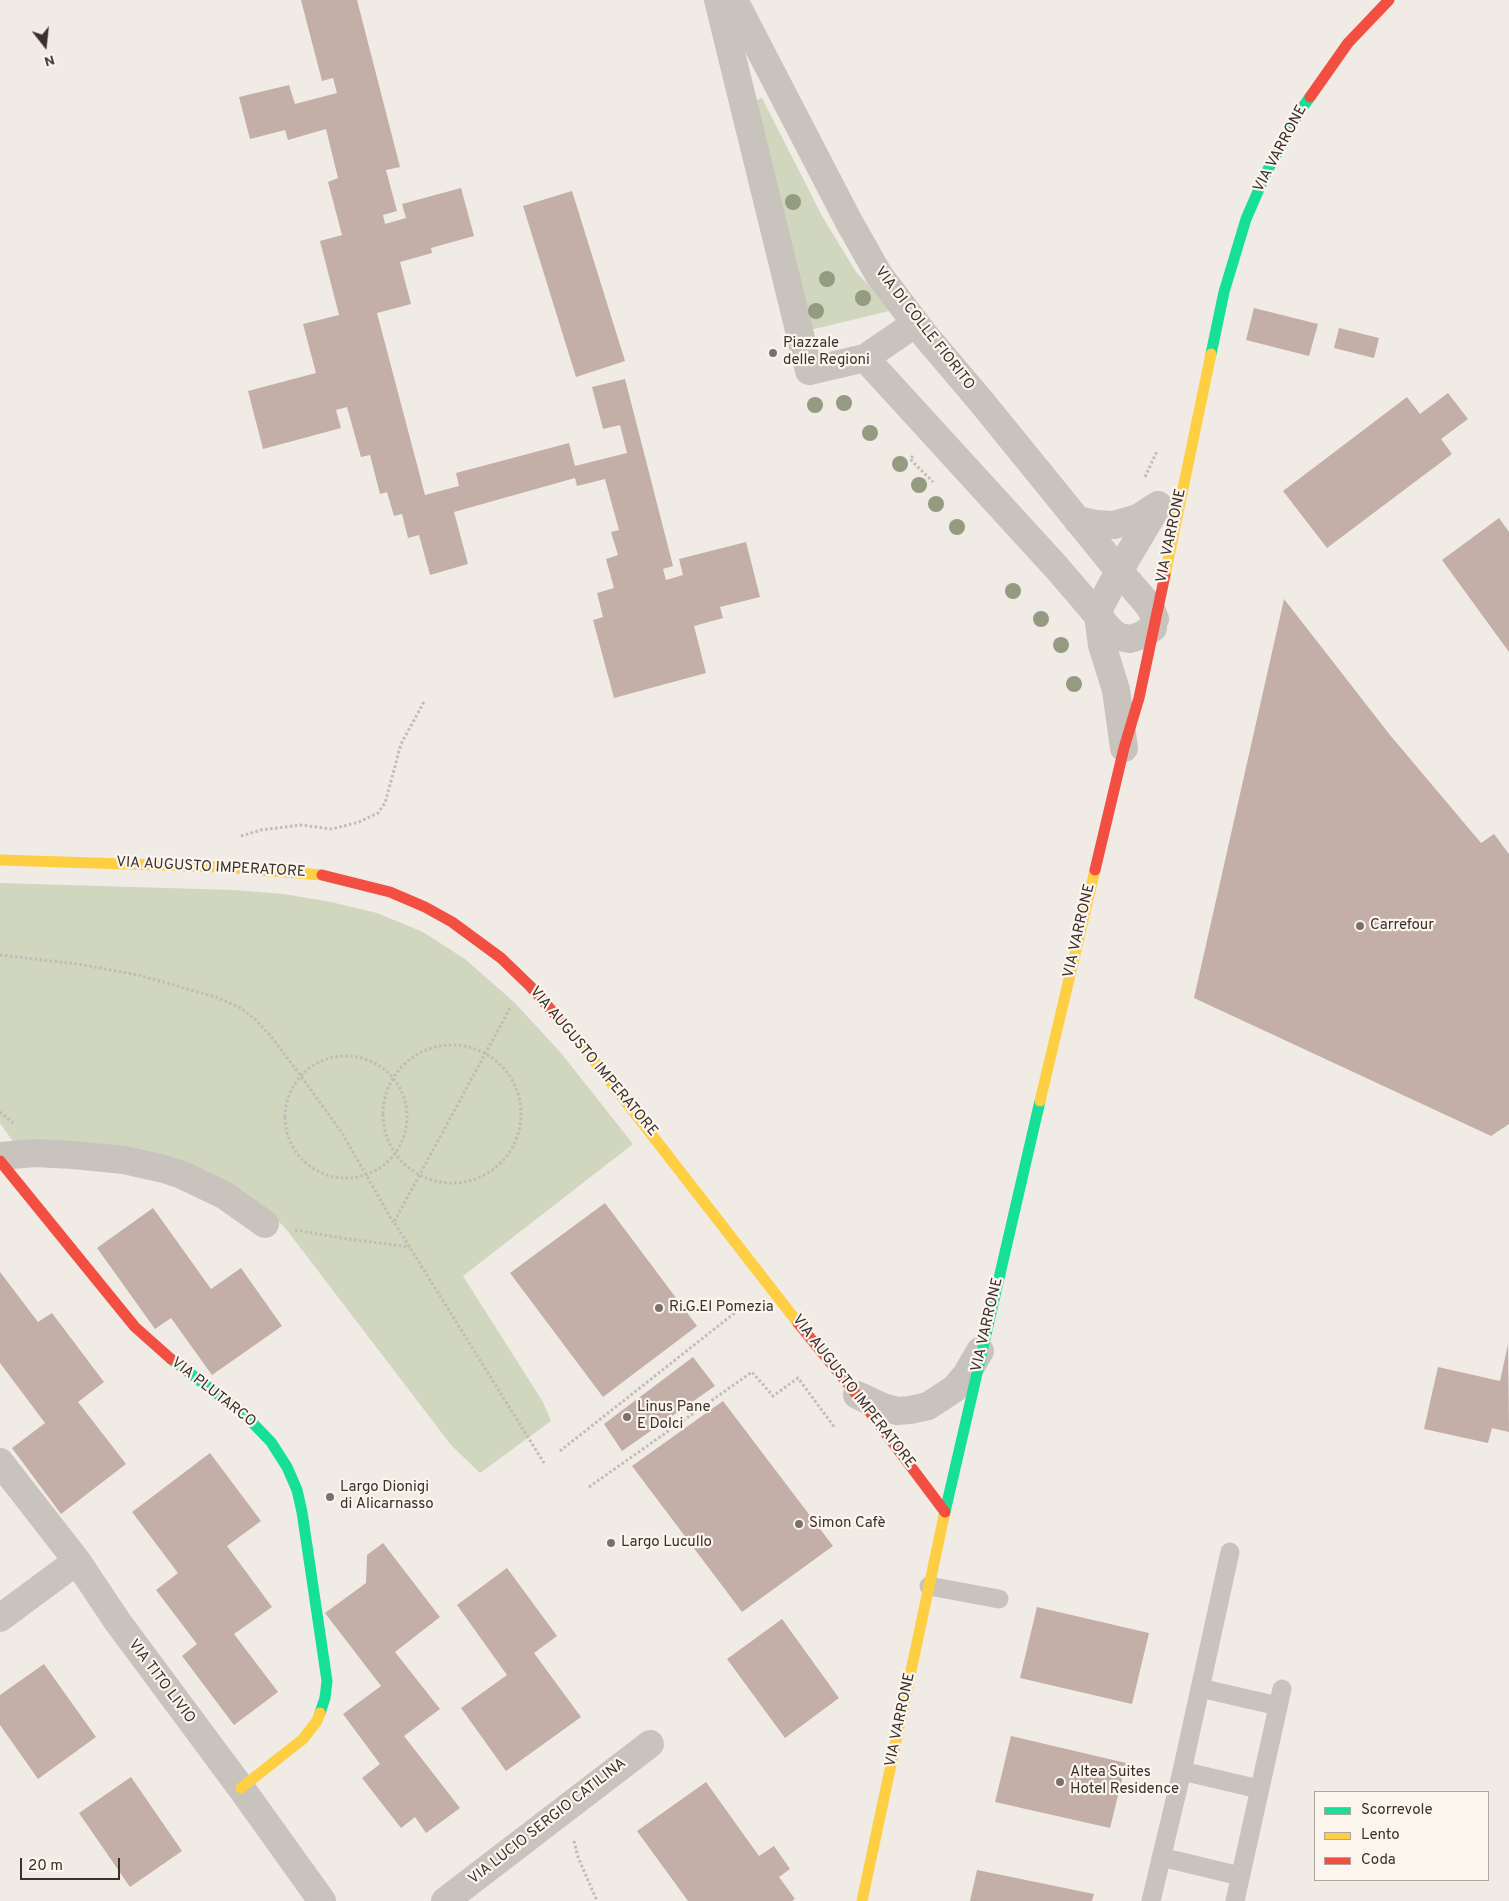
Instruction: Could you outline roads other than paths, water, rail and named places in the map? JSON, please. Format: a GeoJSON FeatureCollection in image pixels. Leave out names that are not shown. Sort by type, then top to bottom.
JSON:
{"type":"FeatureCollection","features":[{"type":"Feature","properties":{"kind":"street"},"geometry":{"type":"LineString","coordinates":[[718,0],[809,371],[865,358],[916,323]]}},
{"type":"Feature","properties":{"kind":"street","name":"VIA DI COLLE FIORITO"},"geometry":{"type":"LineString","coordinates":[[734,0],[849,222],[879,275],[916,323],[1145,601],[1151,609],[1154,624]]}},
{"type":"Feature","properties":{"kind":"street","name":"VIA VARRONE"},"geometry":{"type":"LineString","coordinates":[[862,1901],[945,1512],[983,1346],[1124,748],[1140,698],[1224,292],[1246,219],[1266,173],[1300,111],[1348,43],[1389,0]]}},
{"type":"Feature","properties":{"kind":"street"},"geometry":{"type":"LineString","coordinates":[[736,75],[761,74],[774,77]]}},
{"type":"Feature","properties":{"kind":"street"},"geometry":{"type":"LineString","coordinates":[[865,358],[1050,560],[1111,631],[1119,637],[1130,639],[1142,635],[1154,624]]}},
{"type":"Feature","properties":{"kind":"street"},"geometry":{"type":"LineString","coordinates":[[1124,748],[1116,690],[1102,646],[1098,616],[1101,605],[1119,571],[1157,507],[1187,466]]}},
{"type":"Feature","properties":{"kind":"street"},"geometry":{"type":"LineString","coordinates":[[1077,520],[1114,525],[1138,518],[1157,507]]}},
{"type":"Feature","properties":{"kind":"street","name":"VIA AUGUSTO IMPERATORE"},"geometry":{"type":"LineString","coordinates":[[0,860],[290,871],[350,881],[390,892],[425,907],[477,939],[501,958],[530,986],[597,1063],[857,1395],[945,1512]]}},
{"type":"Feature","properties":{"kind":"street"},"geometry":{"type":"LineString","coordinates":[[0,1156],[35,1152],[73,1155],[124,1160],[164,1169],[182,1175],[218,1192],[265,1224]]}},
{"type":"Feature","properties":{"kind":"street","name":"VIA PLUTARCO"},"geometry":{"type":"LineString","coordinates":[[0,1161],[134,1326],[180,1367],[244,1414],[266,1437],[281,1456],[296,1490],[302,1512],[326,1668],[325,1698],[317,1721],[303,1739],[241,1788]]}},
{"type":"Feature","properties":{"kind":"street"},"geometry":{"type":"LineString","coordinates":[[857,1395],[897,1411],[928,1406],[954,1389],[966,1375],[983,1346]]}},
{"type":"Feature","properties":{"kind":"street","name":"VIA TITO LIVIO"},"geometry":{"type":"LineString","coordinates":[[0,1462],[77,1561],[122,1629],[241,1788],[322,1901]]}},
{"type":"Feature","properties":{"kind":"street"},"geometry":{"type":"LineString","coordinates":[[0,1618],[77,1561]]}},
{"type":"Feature","properties":{"kind":"street","name":"VIA LUCIO SERGIO CATILINA"},"geometry":{"type":"LineString","coordinates":[[446,1901],[650,1744]]}},
{"type":"Feature","properties":{"kind":"lane"},"geometry":{"type":"LineString","coordinates":[[1151,1901],[1182,1771],[1230,1552]]}},
{"type":"Feature","properties":{"kind":"lane"},"geometry":{"type":"LineString","coordinates":[[929,1586],[999,1599]]}},
{"type":"Feature","properties":{"kind":"lane"},"geometry":{"type":"LineString","coordinates":[[1200,1688],[1280,1698],[1235,1901]]}},
{"type":"Feature","properties":{"kind":"lane"},"geometry":{"type":"LineString","coordinates":[[1182,1771],[1259,1789]]}},
{"type":"Feature","properties":{"kind":"lane"},"geometry":{"type":"LineString","coordinates":[[1161,1857],[1240,1876]]}},
{"type":"Feature","properties":{"kind":"place","name":"Piazzale delle Regioni"},"geometry":{"type":"Point","coordinates":[773,353]}},
{"type":"Feature","properties":{"kind":"place","name":"Carrefour"},"geometry":{"type":"Point","coordinates":[1360,926]}},
{"type":"Feature","properties":{"kind":"place","name":"Ri.G.El Pomezia"},"geometry":{"type":"Point","coordinates":[659,1308]}},
{"type":"Feature","properties":{"kind":"place","name":"Linus Pane E Dolci"},"geometry":{"type":"Point","coordinates":[627,1417]}},
{"type":"Feature","properties":{"kind":"place","name":"Largo Dionigi di Alicarnasso"},"geometry":{"type":"Point","coordinates":[330,1497]}},
{"type":"Feature","properties":{"kind":"place","name":"Simon Cafè"},"geometry":{"type":"Point","coordinates":[799,1524]}},
{"type":"Feature","properties":{"kind":"place","name":"Largo Lucullo"},"geometry":{"type":"Point","coordinates":[611,1543]}},
{"type":"Feature","properties":{"kind":"place","name":"Altea Suites Hotel Residence"},"geometry":{"type":"Point","coordinates":[1060,1782]}}]}
